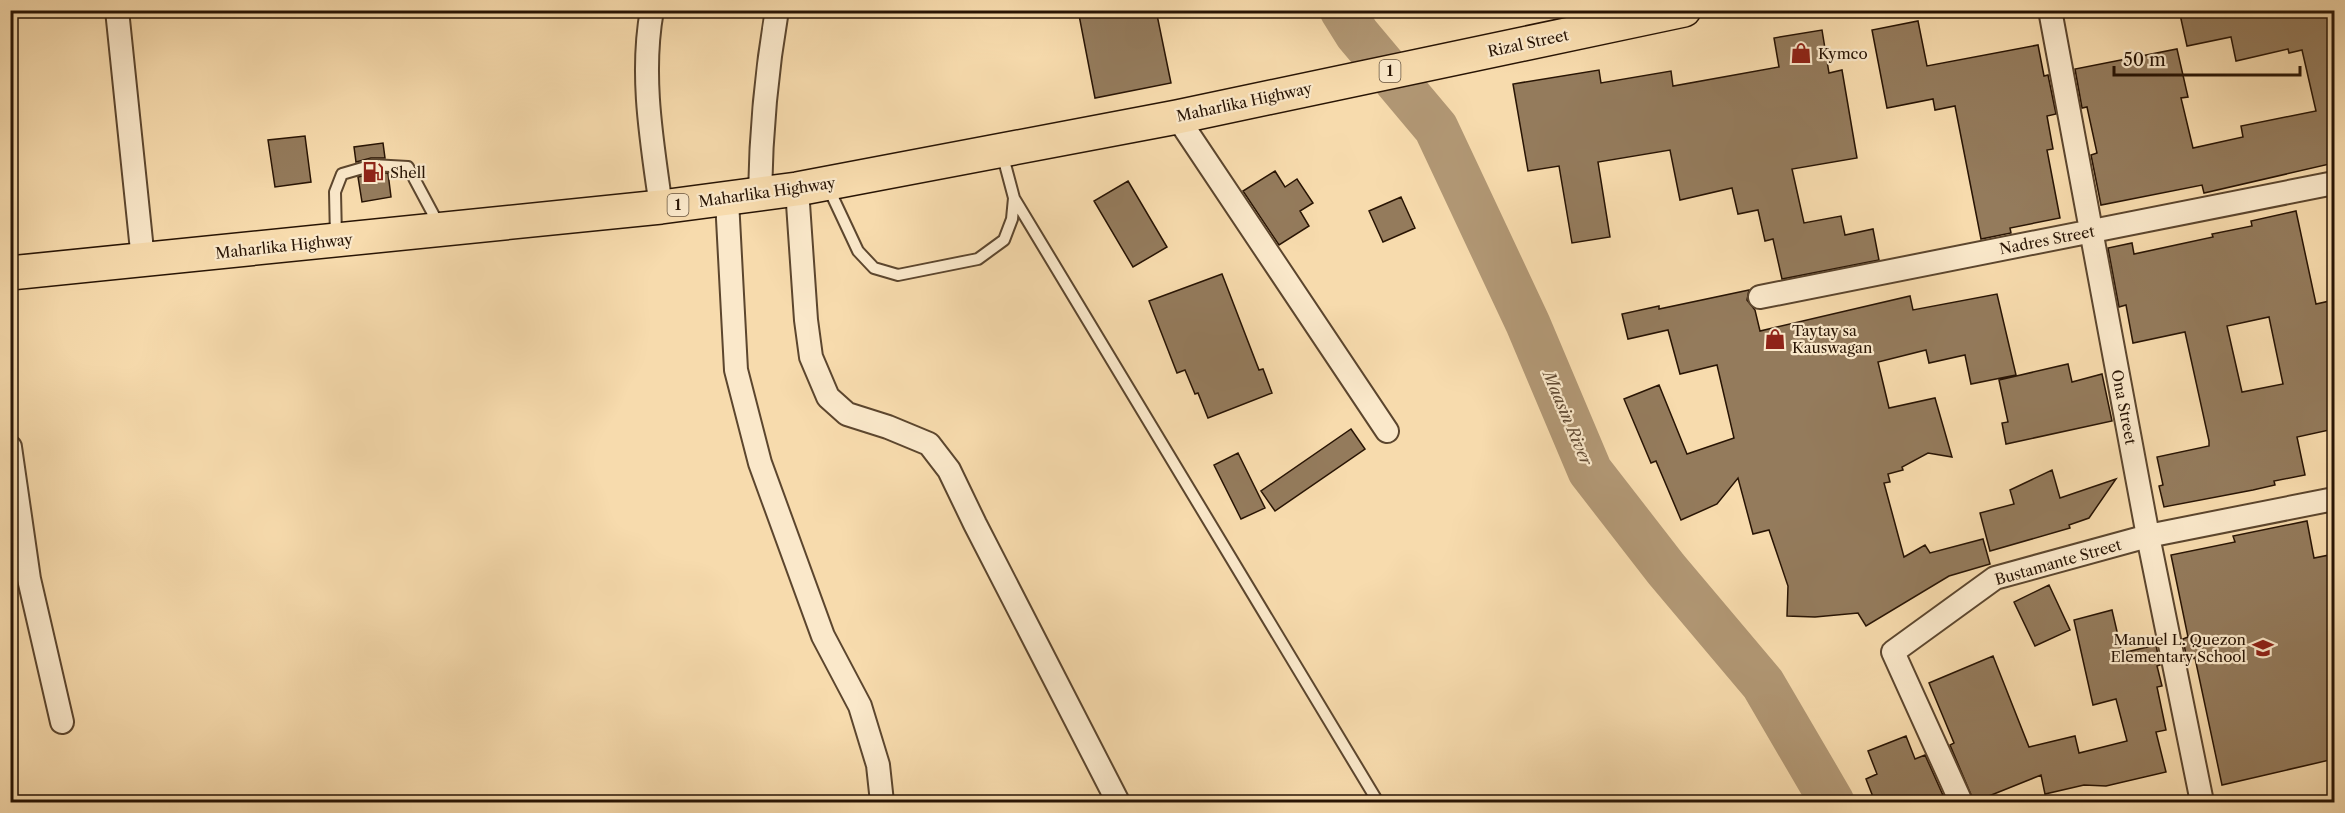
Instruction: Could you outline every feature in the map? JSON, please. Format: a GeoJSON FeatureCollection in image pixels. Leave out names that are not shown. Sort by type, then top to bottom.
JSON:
{"type":"FeatureCollection","features":[{"type":"Feature","properties":{"kind":"main road","name":"Rizal Street"},"geometry":{"type":"LineString","coordinates":[[1442,61],[1684,10]]}},
{"type":"Feature","properties":{"kind":"main road","name":"Maharlika Highway"},"geometry":{"type":"LineString","coordinates":[[10,273],[727,200],[812,187],[1177,117],[1442,61]]}},
{"type":"Feature","properties":{"kind":"street"},"geometry":{"type":"LineString","coordinates":[[117,10],[143,260]]}},
{"type":"Feature","properties":{"kind":"street"},"geometry":{"type":"LineString","coordinates":[[652,10],[648,36],[647,113],[661,207]]}},
{"type":"Feature","properties":{"kind":"street"},"geometry":{"type":"LineString","coordinates":[[760,194],[761,131],[766,71],[777,10]]}},
{"type":"Feature","properties":{"kind":"street","name":"Ona Street"},"geometry":{"type":"LineString","coordinates":[[2050,10],[2148,536],[2202,802]]}},
{"type":"Feature","properties":{"kind":"street"},"geometry":{"type":"LineString","coordinates":[[1177,117],[1387,431]]}},
{"type":"Feature","properties":{"kind":"street","name":"Nadres Street"},"geometry":{"type":"LineString","coordinates":[[1760,297],[2334,183]]}},
{"type":"Feature","properties":{"kind":"street"},"geometry":{"type":"LineString","coordinates":[[812,187],[806,320],[811,357],[828,397],[847,414],[888,427],[929,444],[949,470],[1118,802]]}},
{"type":"Feature","properties":{"kind":"street"},"geometry":{"type":"LineString","coordinates":[[727,200],[736,370],[760,463],[823,636],[860,706],[878,765],[882,802]]}},
{"type":"Feature","properties":{"kind":"street"},"geometry":{"type":"LineString","coordinates":[[10,447],[29,579],[62,722]]}},
{"type":"Feature","properties":{"kind":"street","name":"Bustamante Street"},"geometry":{"type":"LineString","coordinates":[[1961,802],[1893,652],[1995,578],[2148,536],[2334,499]]}},
{"type":"Feature","properties":{"kind":"lane"},"geometry":{"type":"LineString","coordinates":[[1001,151],[1014,198],[1378,802]]}},
{"type":"Feature","properties":{"kind":"lane"},"geometry":{"type":"LineString","coordinates":[[336,241],[335,192],[342,174],[373,165],[408,167],[442,230]]}},
{"type":"Feature","properties":{"kind":"lane"},"geometry":{"type":"LineString","coordinates":[[812,187],[858,251],[874,268],[898,275],[978,259],[1004,240],[1012,219],[1014,198]]}},
{"type":"Feature","properties":{"kind":"building"},"geometry":{"type":"Polygon","coordinates":[[[1078,10],[1156,10],[1171,83],[1095,98],[1078,10]]]}},
{"type":"Feature","properties":{"kind":"building"},"geometry":{"type":"Polygon","coordinates":[[[2179,10],[2334,10],[2334,163],[2204,193],[2202,185],[2101,205],[2091,155],[2097,153],[2087,107],[2082,108],[2075,69],[2177,49],[2188,97],[2181,98],[2193,148],[2243,137],[2241,126],[2316,111],[2302,50],[2289,53],[2288,49],[2236,61],[2231,37],[2187,46],[2179,10]]]}},
{"type":"Feature","properties":{"kind":"building"},"geometry":{"type":"Polygon","coordinates":[[[1918,21],[1927,66],[2038,45],[2044,76],[2048,75],[2056,114],[2047,116],[2053,149],[2047,150],[2060,218],[2010,228],[2011,233],[1981,239],[1955,106],[1935,110],[1933,99],[1887,108],[1872,30],[1918,21]]]}},
{"type":"Feature","properties":{"kind":"building"},"geometry":{"type":"Polygon","coordinates":[[[1822,30],[1829,73],[1842,70],[1857,158],[1792,169],[1804,223],[1841,216],[1845,235],[1873,229],[1879,260],[1782,279],[1773,239],[1765,241],[1758,210],[1738,214],[1732,188],[1680,200],[1670,150],[1598,162],[1610,237],[1572,243],[1559,166],[1528,171],[1513,84],[1599,70],[1601,83],[1671,71],[1673,86],[1779,67],[1774,38],[1822,30]]]}},
{"type":"Feature","properties":{"kind":"building"},"geometry":{"type":"Polygon","coordinates":[[[305,136],[311,182],[275,187],[268,140],[305,136]]]}},
{"type":"Feature","properties":{"kind":"building"},"geometry":{"type":"Polygon","coordinates":[[[383,143],[385,158],[371,158],[356,162],[354,147],[383,143]]]}},
{"type":"Feature","properties":{"kind":"building"},"geometry":{"type":"Polygon","coordinates":[[[1275,171],[1285,187],[1297,179],[1313,203],[1300,211],[1309,226],[1279,245],[1243,191],[1275,171]]]}},
{"type":"Feature","properties":{"kind":"building"},"geometry":{"type":"Polygon","coordinates":[[[374,173],[388,173],[391,197],[362,202],[358,177],[374,173]]]}},
{"type":"Feature","properties":{"kind":"building"},"geometry":{"type":"Polygon","coordinates":[[[1128,181],[1167,247],[1133,267],[1094,201],[1128,181]]]}},
{"type":"Feature","properties":{"kind":"building"},"geometry":{"type":"Polygon","coordinates":[[[1401,197],[1415,228],[1383,242],[1369,211],[1401,197]]]}},
{"type":"Feature","properties":{"kind":"building"},"geometry":{"type":"Polygon","coordinates":[[[2296,211],[2316,304],[2334,300],[2334,429],[2297,437],[2305,475],[2274,481],[2275,485],[2253,490],[2164,507],[2159,486],[2163,485],[2157,457],[2209,446],[2209,441],[2185,332],[2133,343],[2126,305],[2119,307],[2108,248],[2132,243],[2134,254],[2252,226],[2251,221],[2296,211]],[[2269,317],[2227,326],[2242,392],[2283,384],[2269,317]]]}},
{"type":"Feature","properties":{"kind":"building"},"geometry":{"type":"Polygon","coordinates":[[[1222,274],[1259,370],[1263,369],[1272,393],[1208,418],[1185,370],[1177,373],[1149,301],[1222,274]]]}},
{"type":"Feature","properties":{"kind":"building"},"geometry":{"type":"Polygon","coordinates":[[[1749,290],[1747,300],[1755,310],[1760,331],[1910,296],[1913,310],[1997,294],[2016,375],[1971,384],[1965,355],[1929,363],[1926,350],[1878,362],[1889,408],[1935,398],[1952,457],[1928,453],[1902,467],[1903,470],[1888,474],[1890,482],[1884,483],[1904,557],[1925,545],[1930,553],[1983,539],[1990,564],[1949,576],[1866,626],[1858,613],[1815,617],[1787,616],[1788,586],[1769,530],[1753,534],[1738,478],[1717,504],[1681,520],[1656,461],[1651,463],[1624,399],[1659,385],[1687,454],[1734,438],[1717,365],[1680,374],[1668,330],[1628,339],[1622,314],[1659,306],[1659,309],[1749,290]]]}},
{"type":"Feature","properties":{"kind":"building"},"geometry":{"type":"Polygon","coordinates":[[[2068,364],[2072,382],[2102,374],[2112,421],[2006,444],[2002,423],[2008,422],[1999,380],[2068,364]]]}},
{"type":"Feature","properties":{"kind":"building"},"geometry":{"type":"Polygon","coordinates":[[[1351,429],[1365,449],[1275,511],[1261,491],[1351,429]]]}},
{"type":"Feature","properties":{"kind":"building"},"geometry":{"type":"Polygon","coordinates":[[[1238,453],[1265,508],[1241,519],[1214,465],[1238,453]]]}},
{"type":"Feature","properties":{"kind":"building"},"geometry":{"type":"Polygon","coordinates":[[[2052,470],[2060,498],[2116,479],[2089,518],[2069,525],[2070,528],[1990,551],[1980,513],[2014,504],[2010,490],[2052,470]]]}},
{"type":"Feature","properties":{"kind":"building","name":"Manuel L. Quezon Elementary School"},"geometry":{"type":"Polygon","coordinates":[[[2307,521],[2314,558],[2334,554],[2334,759],[2222,785],[2195,658],[2187,660],[2183,639],[2188,637],[2171,555],[2235,542],[2233,536],[2307,521]]]}},
{"type":"Feature","properties":{"kind":"building"},"geometry":{"type":"Polygon","coordinates":[[[2049,585],[2070,630],[2035,646],[2014,602],[2049,585]]]}},
{"type":"Feature","properties":{"kind":"building"},"geometry":{"type":"Polygon","coordinates":[[[2112,610],[2122,653],[2156,645],[2160,665],[2157,666],[2162,686],[2157,687],[2166,730],[2156,732],[2166,772],[2106,786],[2084,785],[2045,794],[2041,775],[1974,802],[1950,745],[1954,743],[1929,683],[1993,656],[2029,747],[2075,736],[2079,753],[2127,741],[2116,699],[2093,705],[2074,620],[2112,610]]]}},
{"type":"Feature","properties":{"kind":"building"},"geometry":{"type":"Polygon","coordinates":[[[1906,736],[1915,759],[1925,755],[1946,802],[1875,802],[1866,779],[1877,774],[1868,751],[1906,736]]]}},
{"type":"Feature","properties":{"kind":"waterway","name":"Maasin River"},"geometry":{"type":"LineString","coordinates":[[1342,10],[1357,34],[1436,128],[1528,324],[1590,471],[1666,569],[1763,684],[1832,802]]}},
{"type":"Feature","properties":{"kind":"place","name":"Kymco"},"geometry":{"type":"Point","coordinates":[1801,53]}},
{"type":"Feature","properties":{"kind":"place","name":"Shell"},"geometry":{"type":"Point","coordinates":[373,172]}},
{"type":"Feature","properties":{"kind":"place","name":"Taytay sa Kauswagan"},"geometry":{"type":"Point","coordinates":[1775,339]}},
{"type":"Feature","properties":{"kind":"place","name":"Manuel L. Quezon Elementary School"},"geometry":{"type":"Point","coordinates":[2263,648]}}]}
